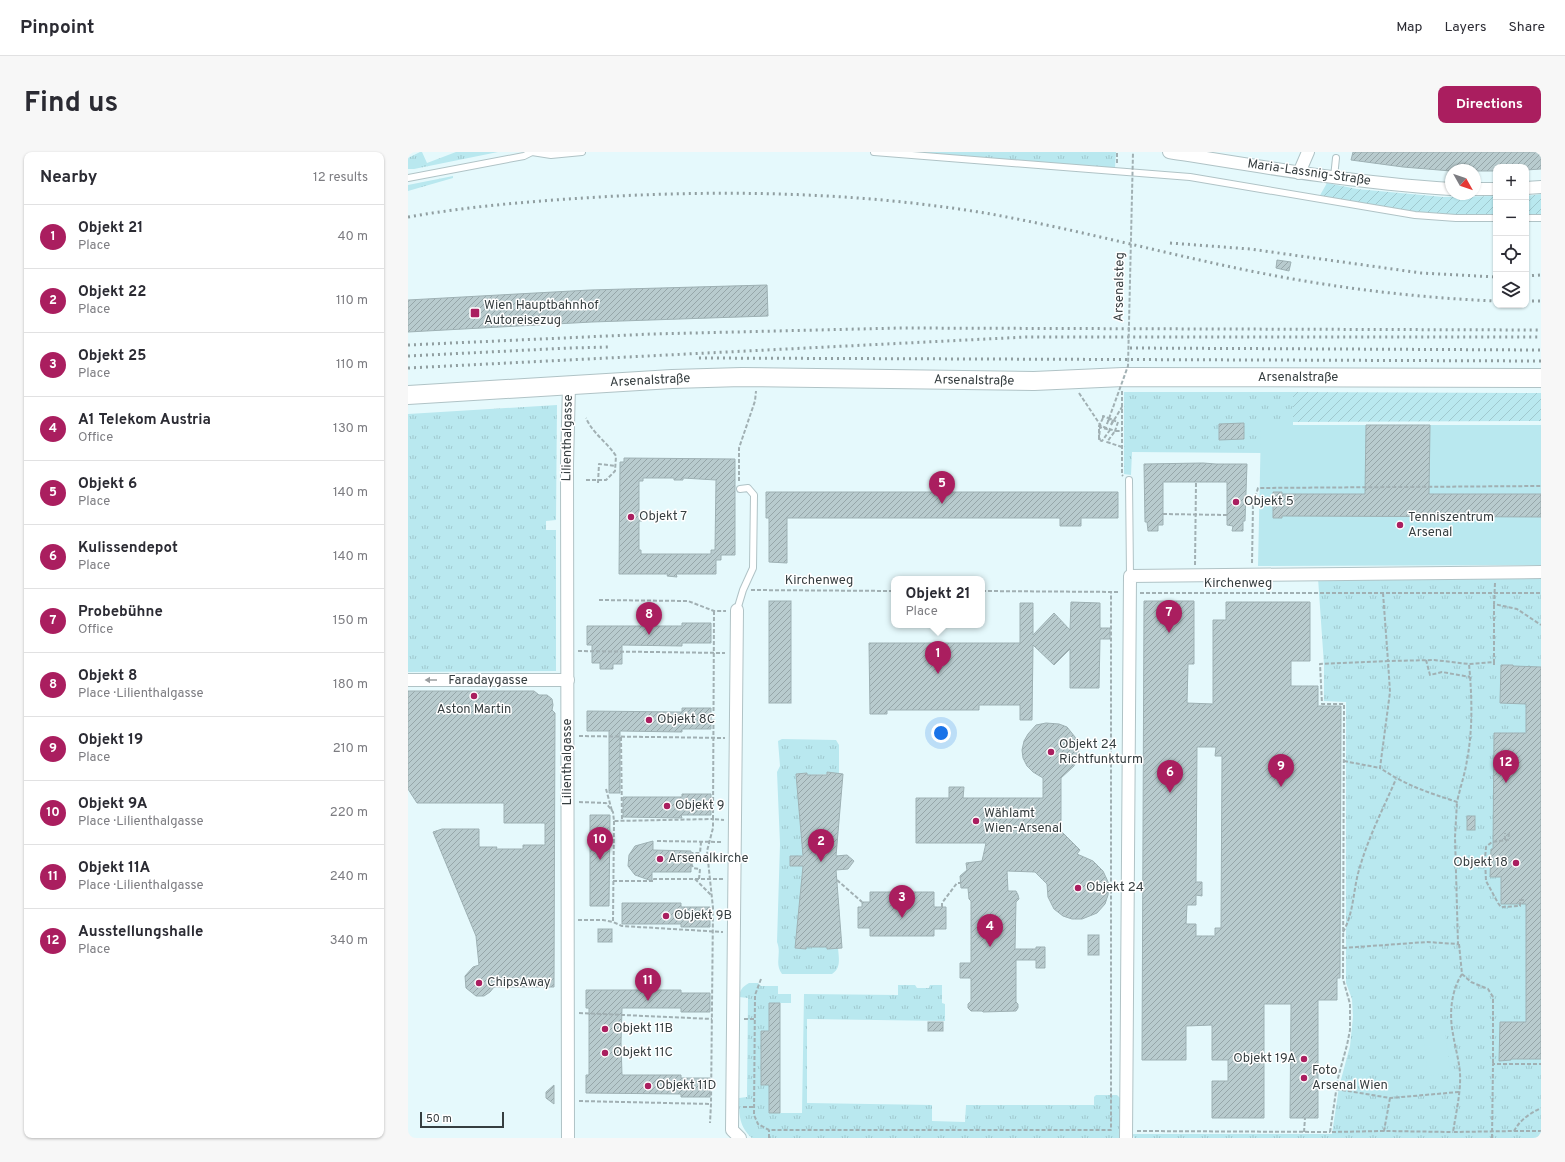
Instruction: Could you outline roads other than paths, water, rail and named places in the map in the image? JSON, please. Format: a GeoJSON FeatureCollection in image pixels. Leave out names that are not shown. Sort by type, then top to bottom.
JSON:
{"type":"FeatureCollection","features":[{"type":"Feature","properties":{"kind":"main road","name":"Arsenalstraße"},"geometry":{"type":"LineString","coordinates":[[408,395],[672,379],[758,377],[1005,381],[1070,380],[1122,377],[1541,378]]}},
{"type":"Feature","properties":{"kind":"street","name":"Maria-Lassnig-Straße"},"geometry":{"type":"LineString","coordinates":[[1169,152],[1299,173],[1395,185],[1445,189]]}},
{"type":"Feature","properties":{"kind":"street"},"geometry":{"type":"LineString","coordinates":[[1299,173],[1308,152]]}},
{"type":"Feature","properties":{"kind":"street"},"geometry":{"type":"LineString","coordinates":[[1529,188],[1541,187]]}},
{"type":"Feature","properties":{"kind":"street"},"geometry":{"type":"LineString","coordinates":[[1481,189],[1493,189]]}},
{"type":"Feature","properties":{"kind":"street","name":"Lilienthalgasse"},"geometry":{"type":"LineString","coordinates":[[568,1138],[567,464],[570,385]]}},
{"type":"Feature","properties":{"kind":"street"},"geometry":{"type":"LineString","coordinates":[[1126,1135],[1130,576],[1541,572]]}},
{"type":"Feature","properties":{"kind":"street"},"geometry":{"type":"LineString","coordinates":[[737,610],[732,1130],[740,1138]]}},
{"type":"Feature","properties":{"kind":"street","name":"Faradaygasse"},"geometry":{"type":"LineString","coordinates":[[408,680],[568,680]]}},
{"type":"Feature","properties":{"kind":"lane"},"geometry":{"type":"LineString","coordinates":[[408,178],[524,156],[532,152],[551,155],[582,152]]}},
{"type":"Feature","properties":{"kind":"lane"},"geometry":{"type":"LineString","coordinates":[[874,152],[1190,177],[1415,215],[1456,218],[1493,218]]}},
{"type":"Feature","properties":{"kind":"lane"},"geometry":{"type":"LineString","coordinates":[[1334,177],[1336,158]]}},
{"type":"Feature","properties":{"kind":"lane"},"geometry":{"type":"LineString","coordinates":[[1529,218],[1541,218]]}},
{"type":"Feature","properties":{"kind":"lane"},"geometry":{"type":"LineString","coordinates":[[1129,480],[1130,576]]}},
{"type":"Feature","properties":{"kind":"lane"},"geometry":{"type":"LineString","coordinates":[[737,610],[743,590],[753,568],[754,495],[748,488],[740,489]]}},
{"type":"Feature","properties":{"kind":"railway"},"geometry":{"type":"LineString","coordinates":[[408,217],[460,209],[564,199],[617,196],[755,193],[847,197],[939,206],[985,213],[1057,227],[1235,268],[1327,285],[1411,295],[1493,301]]}},
{"type":"Feature","properties":{"kind":"railway"},"geometry":{"type":"LineString","coordinates":[[1170,243],[1250,249],[1421,273],[1493,277]]}},
{"type":"Feature","properties":{"kind":"railway"},"geometry":{"type":"LineString","coordinates":[[1529,276],[1541,275]]}},
{"type":"Feature","properties":{"kind":"railway"},"geometry":{"type":"LineString","coordinates":[[1529,301],[1541,301]]}},
{"type":"Feature","properties":{"kind":"railway"},"geometry":{"type":"LineString","coordinates":[[408,345],[652,334],[900,328],[1541,330]]}},
{"type":"Feature","properties":{"kind":"railway"},"geometry":{"type":"LineString","coordinates":[[408,368],[1026,337],[1541,337]]}},
{"type":"Feature","properties":{"kind":"railway"},"geometry":{"type":"LineString","coordinates":[[408,356],[609,347]]}},
{"type":"Feature","properties":{"kind":"railway"},"geometry":{"type":"LineString","coordinates":[[1130,348],[1541,350]]}},
{"type":"Feature","properties":{"kind":"railway"},"geometry":{"type":"LineString","coordinates":[[699,358],[1541,361]]}},
{"type":"Feature","properties":{"kind":"place","name":"Wien Hauptbahnhof Autoreisezug"},"geometry":{"type":"Point","coordinates":[475,313]}},
{"type":"Feature","properties":{"kind":"place","name":"Objekt 5"},"geometry":{"type":"Point","coordinates":[1236,502]}},
{"type":"Feature","properties":{"kind":"place","name":"Objekt 6"},"geometry":{"type":"Point","coordinates":[942,504]}},
{"type":"Feature","properties":{"kind":"place","name":"Objekt 7"},"geometry":{"type":"Point","coordinates":[631,517]}},
{"type":"Feature","properties":{"kind":"place","name":"Tenniszentrum Arsenal"},"geometry":{"type":"Point","coordinates":[1400,525]}},
{"type":"Feature","properties":{"kind":"place","name":"Probebühne"},"geometry":{"type":"Point","coordinates":[1169,633]}},
{"type":"Feature","properties":{"kind":"place","name":"Objekt 8"},"geometry":{"type":"Point","coordinates":[649,635]}},
{"type":"Feature","properties":{"kind":"place","name":"Objekt 21"},"geometry":{"type":"Point","coordinates":[938,674]}},
{"type":"Feature","properties":{"kind":"place","name":"Aston Martin"},"geometry":{"type":"Point","coordinates":[474,696]}},
{"type":"Feature","properties":{"kind":"place","name":"Objekt 8C"},"geometry":{"type":"Point","coordinates":[649,720]}},
{"type":"Feature","properties":{"kind":"place","name":"Objekt 24 Richtfunkturm"},"geometry":{"type":"Point","coordinates":[1051,752]}},
{"type":"Feature","properties":{"kind":"place","name":"Ausstellungshalle"},"geometry":{"type":"Point","coordinates":[1506,783]}},
{"type":"Feature","properties":{"kind":"place","name":"Objekt 19"},"geometry":{"type":"Point","coordinates":[1281,787]}},
{"type":"Feature","properties":{"kind":"place","name":"Kulissendepot"},"geometry":{"type":"Point","coordinates":[1170,793]}},
{"type":"Feature","properties":{"kind":"place","name":"Objekt 9"},"geometry":{"type":"Point","coordinates":[667,806]}},
{"type":"Feature","properties":{"kind":"place","name":"Wählamt Wien-Arsenal"},"geometry":{"type":"Point","coordinates":[976,821]}},
{"type":"Feature","properties":{"kind":"place","name":"Arsenalkirche"},"geometry":{"type":"Point","coordinates":[660,859]}},
{"type":"Feature","properties":{"kind":"place","name":"Objekt 9A"},"geometry":{"type":"Point","coordinates":[600,860]}},
{"type":"Feature","properties":{"kind":"place","name":"Objekt 22"},"geometry":{"type":"Point","coordinates":[821,862]}},
{"type":"Feature","properties":{"kind":"place","name":"Objekt 18"},"geometry":{"type":"Point","coordinates":[1516,863]}},
{"type":"Feature","properties":{"kind":"place","name":"Objekt 24"},"geometry":{"type":"Point","coordinates":[1078,888]}},
{"type":"Feature","properties":{"kind":"place","name":"Objekt 9B"},"geometry":{"type":"Point","coordinates":[666,916]}},
{"type":"Feature","properties":{"kind":"place","name":"Objekt 25"},"geometry":{"type":"Point","coordinates":[902,918]}},
{"type":"Feature","properties":{"kind":"place","name":"A1 Telekom Austria"},"geometry":{"type":"Point","coordinates":[990,947]}},
{"type":"Feature","properties":{"kind":"place","name":"ChipsAway"},"geometry":{"type":"Point","coordinates":[479,983]}},
{"type":"Feature","properties":{"kind":"place","name":"Objekt 11A"},"geometry":{"type":"Point","coordinates":[648,1001]}},
{"type":"Feature","properties":{"kind":"place","name":"Objekt 11B"},"geometry":{"type":"Point","coordinates":[605,1029]}},
{"type":"Feature","properties":{"kind":"place","name":"Objekt 11C"},"geometry":{"type":"Point","coordinates":[605,1053]}},
{"type":"Feature","properties":{"kind":"place","name":"Objekt 19A"},"geometry":{"type":"Point","coordinates":[1304,1059]}},
{"type":"Feature","properties":{"kind":"place","name":"Foto Arsenal Wien"},"geometry":{"type":"Point","coordinates":[1304,1078]}},
{"type":"Feature","properties":{"kind":"place","name":"Objekt 11D"},"geometry":{"type":"Point","coordinates":[648,1086]}}]}
